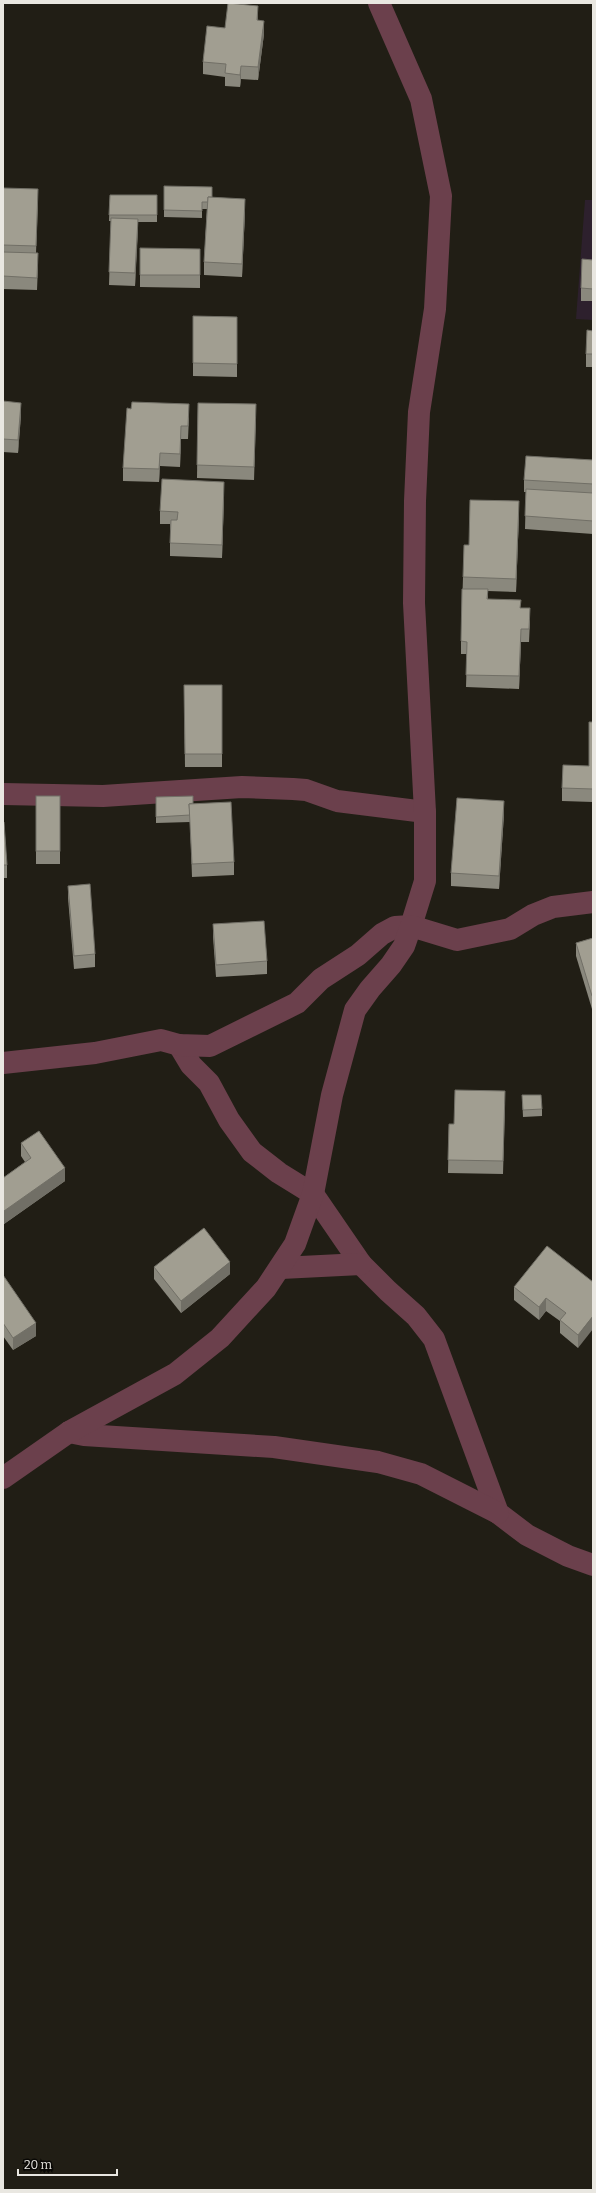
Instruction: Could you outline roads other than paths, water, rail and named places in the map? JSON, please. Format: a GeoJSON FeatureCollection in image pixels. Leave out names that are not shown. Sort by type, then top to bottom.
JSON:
{"type":"FeatureCollection","features":[{"type":"Feature","properties":{"kind":"street"},"geometry":{"type":"LineString","coordinates":[[3,1478],[69,1432],[175,1374],[220,1338],[266,1288],[281,1268],[295,1244],[313,1194],[332,1095],[355,1010],[370,989],[391,965],[404,946],[424,881],[425,812],[414,604],[415,501],[419,412],[434,309],[441,196],[421,99],[379,3]]}},
{"type":"Feature","properties":{"kind":"street"},"geometry":{"type":"LineString","coordinates":[[3,794],[104,796],[242,787],[293,788],[306,790],[337,800],[425,812]]}},
{"type":"Feature","properties":{"kind":"street"},"geometry":{"type":"LineString","coordinates":[[3,1063],[94,1053],[161,1040],[179,1045],[210,1046],[297,1003],[321,979],[358,955],[382,934],[395,928],[411,926],[457,940],[510,929],[533,915],[553,907],[593,902]]}},
{"type":"Feature","properties":{"kind":"street"},"geometry":{"type":"LineString","coordinates":[[179,1045],[191,1065],[209,1083],[228,1120],[252,1152],[278,1173],[313,1194],[362,1264],[416,1316],[434,1339],[498,1513]]}},
{"type":"Feature","properties":{"kind":"street"},"geometry":{"type":"LineString","coordinates":[[281,1268],[362,1264]]}},
{"type":"Feature","properties":{"kind":"street"},"geometry":{"type":"LineString","coordinates":[[69,1432],[84,1435],[274,1446],[371,1461],[421,1474],[498,1513],[527,1535],[568,1556],[593,1565]]}}]}
